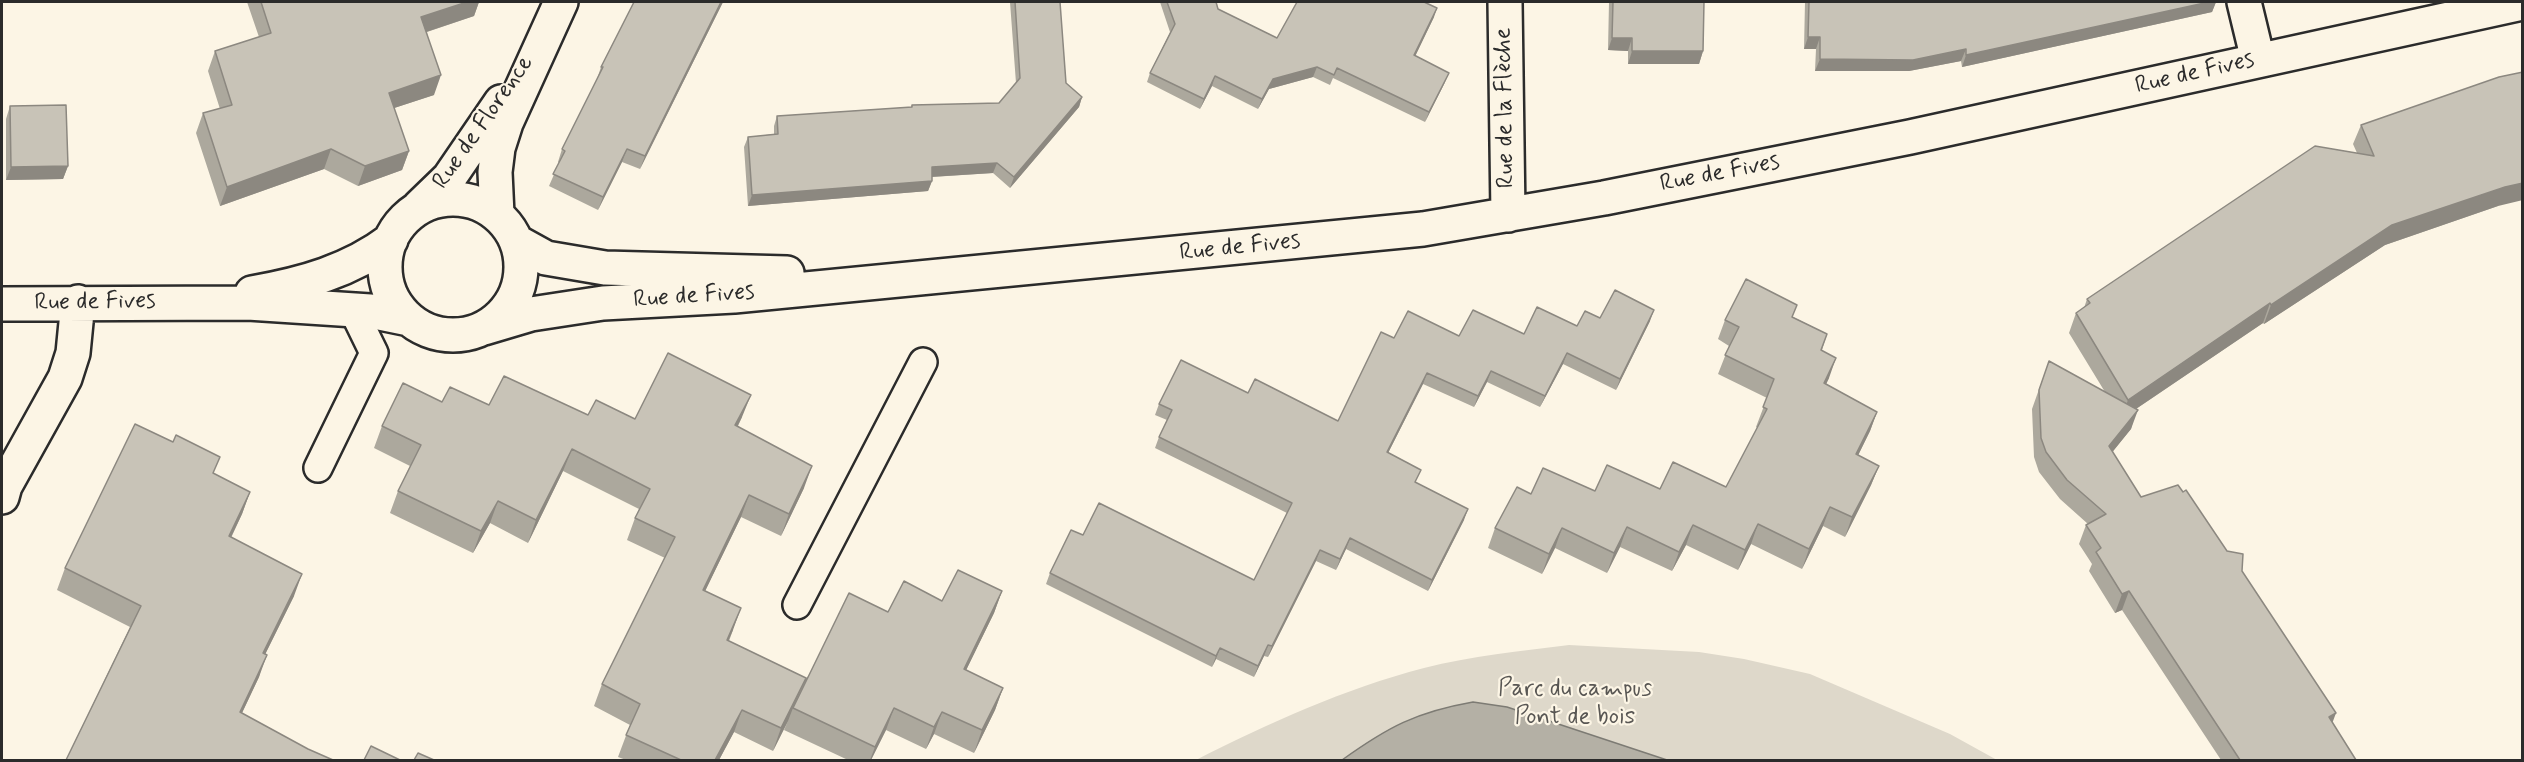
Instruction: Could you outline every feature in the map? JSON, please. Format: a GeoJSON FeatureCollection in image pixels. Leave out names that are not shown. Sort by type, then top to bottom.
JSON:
{"type":"FeatureCollection","features":[{"type":"Feature","properties":{"kind":"street","name":"Rue de la Flèche"},"geometry":{"type":"LineString","coordinates":[[1504,2],[1508,215]]}},
{"type":"Feature","properties":{"kind":"street"},"geometry":{"type":"LineString","coordinates":[[2244,2],[2258,60]]}},
{"type":"Feature","properties":{"kind":"street","name":"Rue de Fives"},"geometry":{"type":"LineString","coordinates":[[484,328],[531,314],[603,303],[734,296],[1378,235],[1508,215],[1910,137],[2523,3]]}},
{"type":"Feature","properties":{"kind":"street","name":"Rue de Florence"},"geometry":{"type":"LineString","coordinates":[[415,211],[449,178],[475,143],[554,16]]}},
{"type":"Feature","properties":{"kind":"street","name":"Rue de Florence"},"geometry":{"type":"LineString","coordinates":[[497,215],[495,172],[498,148],[506,123],[554,16]]}},
{"type":"Feature","properties":{"kind":"street"},"geometry":{"type":"LineString","coordinates":[[442,200],[471,201],[497,215],[517,242],[521,258],[521,275],[517,291],[509,306],[484,328],[469,333],[445,334],[422,328],[409,319],[393,300],[388,288],[385,263],[391,240],[401,224],[415,211],[442,200]]}},
{"type":"Feature","properties":{"kind":"street","name":"Rue de Fives"},"geometry":{"type":"LineString","coordinates":[[188,302],[256,292],[312,280],[359,262],[391,240]]}},
{"type":"Feature","properties":{"kind":"street","name":"Rue de Fives"},"geometry":{"type":"LineString","coordinates":[[517,242],[546,258],[605,268],[906,278]]}},
{"type":"Feature","properties":{"kind":"street"},"geometry":{"type":"LineString","coordinates":[[2,497],[65,378],[72,353],[78,302]]}},
{"type":"Feature","properties":{"kind":"street","name":"Rue de Fives"},"geometry":{"type":"LineString","coordinates":[[2,304],[188,302],[353,310],[386,313],[409,319]]}},
{"type":"Feature","properties":{"kind":"lane"},"geometry":{"type":"LineString","coordinates":[[318,468],[374,353],[353,310]]}},
{"type":"Feature","properties":{"kind":"lane"},"geometry":{"type":"LineString","coordinates":[[797,605],[923,362]]}},
{"type":"Feature","properties":{"kind":"green space","name":"Parc du campus Pont de bois"},"geometry":{"type":"Polygon","coordinates":[[[1569,645],[1699,652],[1744,659],[1810,674],[1950,734],[1997,760],[1196,760],[1307,708],[1394,676],[1460,660],[1569,645]]]}},
{"type":"Feature","properties":{"kind":"shaded area"},"geometry":{"type":"Polygon","coordinates":[[[1473,702],[1507,707],[1667,760],[1342,760],[1403,722],[1473,702]]]}},
{"type":"Feature","properties":{"kind":"building"},"geometry":{"type":"Polygon","coordinates":[[[261,2],[467,2],[421,17],[441,75],[389,93],[409,151],[365,166],[331,149],[227,187],[203,113],[232,105],[215,51],[271,33],[261,2]]]}},
{"type":"Feature","properties":{"kind":"building"},"geometry":{"type":"Polygon","coordinates":[[[634,2],[721,2],[645,156],[627,149],[603,197],[553,174],[565,151],[562,149],[634,2]]]}},
{"type":"Feature","properties":{"kind":"building"},"geometry":{"type":"Polygon","coordinates":[[[1015,2],[1060,2],[1066,83],[1082,97],[1014,177],[997,163],[932,167],[932,181],[752,195],[748,137],[778,134],[777,116],[912,107],[912,105],[999,103],[1020,78],[1015,2]]]}},
{"type":"Feature","properties":{"kind":"building"},"geometry":{"type":"Polygon","coordinates":[[[1167,2],[1216,2],[1218,9],[1277,38],[1297,2],[1424,2],[1437,8],[1414,55],[1449,73],[1429,112],[1337,68],[1334,75],[1317,67],[1273,79],[1262,99],[1215,76],[1204,99],[1150,73],[1175,24],[1167,2]]]}},
{"type":"Feature","properties":{"kind":"building"},"geometry":{"type":"Polygon","coordinates":[[[1613,2],[1704,2],[1703,51],[1632,51],[1632,38],[1612,38],[1613,2]]]}},
{"type":"Feature","properties":{"kind":"building"},"geometry":{"type":"Polygon","coordinates":[[[1809,2],[2209,2],[1966,55],[1966,49],[1913,60],[1820,59],[1820,37],[1808,37],[1809,2]]]}},
{"type":"Feature","properties":{"kind":"building"},"geometry":{"type":"Polygon","coordinates":[[[2523,72],[2523,183],[2392,225],[2271,305],[2270,303],[2128,400],[2076,313],[2090,303],[2087,299],[2315,146],[2374,156],[2361,125],[2499,77],[2523,72]]]}},
{"type":"Feature","properties":{"kind":"building"},"geometry":{"type":"Polygon","coordinates":[[[66,105],[68,166],[11,167],[10,106],[66,105]]]}},
{"type":"Feature","properties":{"kind":"building"},"geometry":{"type":"Polygon","coordinates":[[[1746,279],[1797,305],[1792,317],[1827,334],[1821,350],[1836,358],[1824,383],[1877,412],[1856,454],[1879,466],[1852,517],[1830,507],[1809,549],[1758,524],[1745,550],[1693,525],[1679,552],[1627,527],[1614,553],[1562,528],[1549,554],[1495,528],[1517,487],[1531,494],[1543,468],[1595,491],[1607,465],[1660,489],[1673,462],[1726,487],[1767,409],[1763,407],[1774,379],[1725,355],[1739,327],[1725,320],[1746,279]]]}},
{"type":"Feature","properties":{"kind":"building"},"geometry":{"type":"Polygon","coordinates":[[[1615,290],[1654,310],[1620,379],[1567,353],[1545,396],[1491,371],[1478,396],[1427,373],[1387,452],[1421,470],[1415,482],[1468,509],[1432,580],[1350,538],[1340,559],[1320,550],[1272,646],[1268,645],[1258,666],[1220,648],[1216,656],[1050,573],[1071,530],[1083,535],[1099,503],[1254,580],[1292,503],[1159,437],[1172,410],[1159,404],[1181,360],[1248,393],[1255,379],[1338,421],[1381,332],[1394,338],[1408,311],[1459,336],[1473,310],[1524,334],[1537,307],[1577,326],[1585,311],[1600,318],[1615,290]]]}},
{"type":"Feature","properties":{"kind":"building"},"geometry":{"type":"Polygon","coordinates":[[[668,353],[751,395],[735,425],[812,466],[789,514],[749,495],[703,590],[741,608],[727,640],[806,678],[781,728],[742,710],[715,760],[681,760],[626,735],[640,704],[602,684],[675,537],[635,518],[650,489],[572,449],[536,520],[498,501],[481,531],[398,491],[421,445],[382,426],[403,383],[442,402],[450,387],[489,405],[504,376],[588,415],[596,400],[635,419],[668,353]]]}},
{"type":"Feature","properties":{"kind":"building"},"geometry":{"type":"Polygon","coordinates":[[[2049,361],[2138,410],[2109,446],[2141,497],[2178,485],[2183,492],[2186,490],[2227,551],[2243,554],[2242,571],[2336,713],[2329,717],[2356,760],[2240,760],[2129,591],[2122,594],[2096,552],[2101,548],[2086,525],[2106,514],[2067,480],[2046,452],[2041,438],[2039,390],[2049,361]]]}},
{"type":"Feature","properties":{"kind":"building"},"geometry":{"type":"Polygon","coordinates":[[[135,424],[173,442],[176,435],[220,457],[213,473],[250,492],[229,536],[302,574],[263,653],[267,655],[240,712],[333,760],[66,760],[141,606],[65,568],[135,424]]]}},
{"type":"Feature","properties":{"kind":"building"},"geometry":{"type":"Polygon","coordinates":[[[958,570],[1002,591],[964,669],[1003,688],[982,730],[942,712],[934,727],[894,708],[875,747],[793,708],[849,593],[888,612],[904,581],[942,601],[958,570]]]}},
{"type":"Feature","properties":{"kind":"building"},"geometry":{"type":"Polygon","coordinates":[[[371,746],[400,760],[364,760],[371,746]]]}},
{"type":"Feature","properties":{"kind":"building"},"geometry":{"type":"Polygon","coordinates":[[[418,753],[434,760],[414,760],[418,753]]]}}]}
